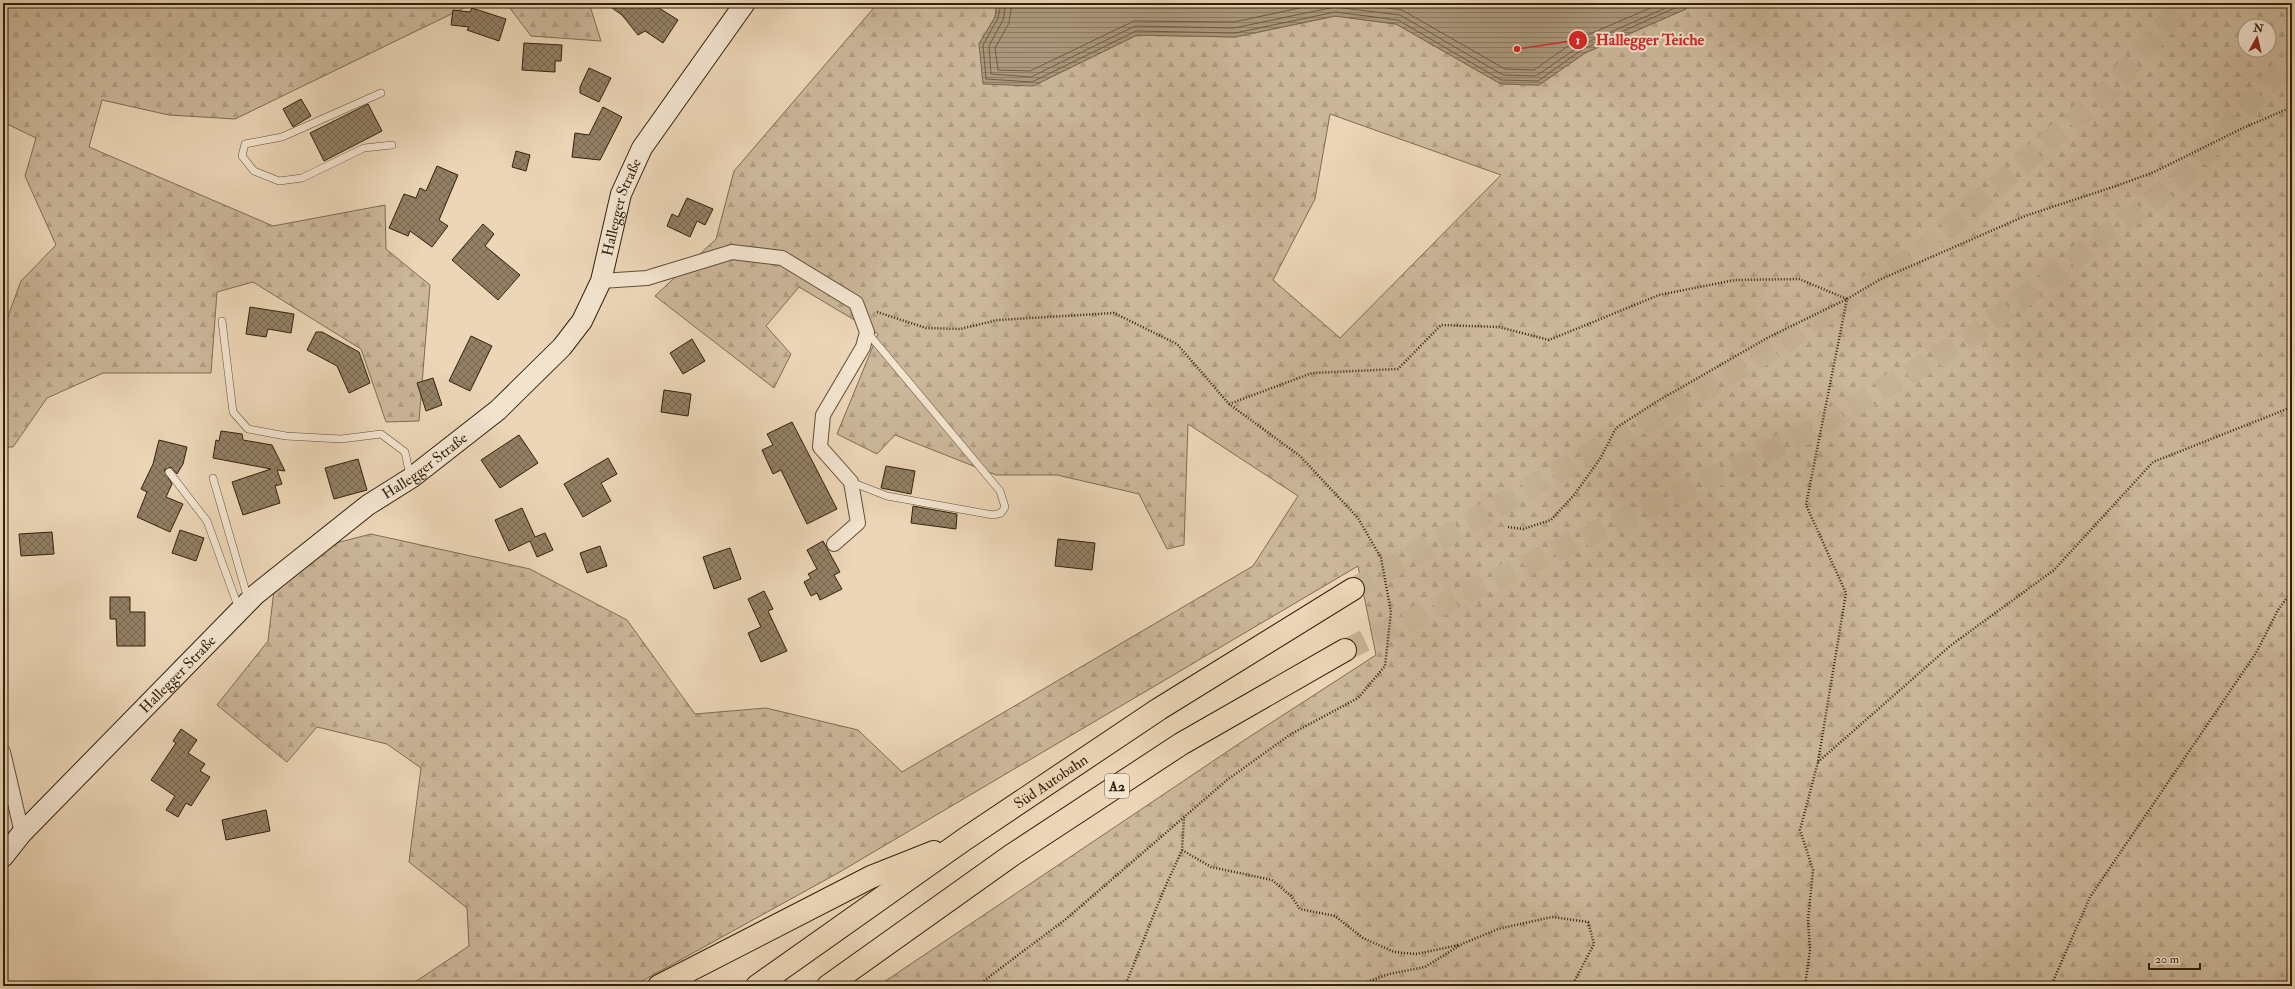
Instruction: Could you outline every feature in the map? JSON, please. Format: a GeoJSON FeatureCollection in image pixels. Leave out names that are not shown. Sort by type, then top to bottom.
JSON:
{"type":"FeatureCollection","features":[{"type":"Feature","properties":{"kind":"highway","name":"Süd Autobahn"},"geometry":{"type":"LineString","coordinates":[[757,986],[964,839],[1159,709],[1353,590]]}},
{"type":"Feature","properties":{"kind":"highway","name":"A2"},"geometry":{"type":"LineString","coordinates":[[828,986],[1012,855],[1175,748],[1345,650]]}},
{"type":"Feature","properties":{"kind":"highway"},"geometry":{"type":"LineString","coordinates":[[659,986],[871,877],[964,839]]}},
{"type":"Feature","properties":{"kind":"main road","name":"Hallegger Straße"},"geometry":{"type":"LineString","coordinates":[[3,857],[22,833],[244,606],[368,505],[411,478],[498,410],[562,347],[582,321],[601,281],[621,194],[634,163],[642,148],[744,3]]}},
{"type":"Feature","properties":{"kind":"street"},"geometry":{"type":"LineString","coordinates":[[601,281],[647,278],[732,252],[782,258],[856,303],[866,332],[863,347],[823,415],[820,447],[852,482],[858,523],[834,544]]}},
{"type":"Feature","properties":{"kind":"street"},"geometry":{"type":"LineString","coordinates":[[3,752],[22,833]]}},
{"type":"Feature","properties":{"kind":"lane"},"geometry":{"type":"LineString","coordinates":[[381,93],[282,137],[245,144],[242,156],[254,171],[279,181],[302,178],[364,148],[392,145]]}},
{"type":"Feature","properties":{"kind":"lane"},"geometry":{"type":"LineString","coordinates":[[222,321],[233,412],[248,429],[286,436],[341,440],[381,434],[405,452],[411,478]]}},
{"type":"Feature","properties":{"kind":"lane"},"geometry":{"type":"LineString","coordinates":[[852,482],[887,496],[993,515],[1001,513],[1005,507],[1000,491],[866,332]]}},
{"type":"Feature","properties":{"kind":"lane"},"geometry":{"type":"LineString","coordinates":[[168,472],[207,521],[244,606]]}},
{"type":"Feature","properties":{"kind":"lane"},"geometry":{"type":"LineString","coordinates":[[213,478],[244,606]]}},
{"type":"Feature","properties":{"kind":"path"},"geometry":{"type":"LineString","coordinates":[[1508,527],[1523,529],[1552,520],[1574,495],[1595,466],[1616,428],[1656,402],[1769,337],[1847,299],[1879,280],[2025,216],[2154,172],[2243,128],[2292,107]]}},
{"type":"Feature","properties":{"kind":"path"},"geometry":{"type":"LineString","coordinates":[[1229,404],[1312,373],[1398,369],[1441,325],[1499,327],[1549,340],[1659,296],[1735,280],[1799,279],[1847,299]]}},
{"type":"Feature","properties":{"kind":"path"},"geometry":{"type":"LineString","coordinates":[[1805,986],[1810,950],[1808,920],[1813,870],[1800,830],[1818,762],[1846,593],[1806,505],[1847,299]]}},
{"type":"Feature","properties":{"kind":"path"},"geometry":{"type":"LineString","coordinates":[[856,303],[880,314],[926,328],[960,329],[998,320],[1114,313],[1177,344],[1229,404],[1300,456],[1358,518],[1381,558],[1391,612],[1385,666],[1358,698],[1291,734],[1227,780],[1066,919],[977,986]]}},
{"type":"Feature","properties":{"kind":"path"},"geometry":{"type":"LineString","coordinates":[[1818,762],[1950,646],[2054,570],[2154,462],[2292,407]]}},
{"type":"Feature","properties":{"kind":"path"},"geometry":{"type":"LineString","coordinates":[[2051,986],[2090,896],[2256,653],[2278,610],[2292,591]]}},
{"type":"Feature","properties":{"kind":"path"},"geometry":{"type":"LineString","coordinates":[[1125,986],[1163,892],[1182,850],[1184,817]]}},
{"type":"Feature","properties":{"kind":"path"},"geometry":{"type":"LineString","coordinates":[[1182,850],[1211,866],[1272,880],[1291,896],[1300,909],[1335,916],[1363,938],[1394,952],[1416,954],[1462,944]]}},
{"type":"Feature","properties":{"kind":"path"},"geometry":{"type":"LineString","coordinates":[[1356,986],[1389,974],[1425,966],[1462,944],[1498,929],[1552,917],[1588,922],[1594,944],[1572,986]]}},
{"type":"Feature","properties":{"kind":"green space"},"geometry":{"type":"Polygon","coordinates":[[[3,3],[474,3],[235,119],[169,115],[102,100],[89,147],[273,226],[385,205],[386,249],[430,285],[419,421],[386,422],[361,349],[253,282],[217,292],[211,373],[103,373],[47,398],[13,447],[3,447],[3,330],[21,281],[56,245],[25,176],[36,138],[3,122],[3,3]]]}},
{"type":"Feature","properties":{"kind":"green space"},"geometry":{"type":"Polygon","coordinates":[[[506,3],[589,3],[601,41],[531,36],[506,3]]]}},
{"type":"Feature","properties":{"kind":"green space"},"geometry":{"type":"Polygon","coordinates":[[[878,3],[997,3],[995,17],[979,44],[1033,86],[1137,35],[1235,37],[1335,16],[1396,24],[1501,84],[1539,85],[1585,53],[1686,9],[1691,3],[2292,3],[2292,986],[878,986],[1246,739],[1376,655],[1358,566],[838,873],[633,986],[409,986],[469,946],[467,908],[409,862],[421,768],[387,744],[317,727],[287,762],[217,705],[268,641],[274,590],[336,543],[371,534],[530,569],[627,620],[695,714],[766,708],[858,730],[902,772],[1253,566],[1298,496],[1188,424],[1184,545],[1167,549],[1139,494],[1057,475],[996,475],[895,435],[877,454],[837,434],[878,334],[799,287],[766,326],[791,354],[774,388],[655,296],[716,239],[734,171],[878,3]],[[1330,114],[1315,199],[1273,280],[1340,338],[1501,175],[1330,114]]]}},
{"type":"Feature","properties":{"kind":"water"},"geometry":{"type":"Polygon","coordinates":[[[997,3],[1691,3],[1686,9],[1585,53],[1539,85],[1501,84],[1396,24],[1335,16],[1235,37],[1137,35],[1033,86],[983,84],[979,44],[995,17],[997,3]]]}},
{"type":"Feature","properties":{"kind":"building"},"geometry":{"type":"Polygon","coordinates":[[[605,3],[651,3],[678,20],[663,43],[645,31],[638,35],[622,15],[605,3]]]}},
{"type":"Feature","properties":{"kind":"building"},"geometry":{"type":"Polygon","coordinates":[[[472,8],[506,19],[499,41],[467,30],[469,27],[451,25],[453,10],[470,12],[472,8]]]}},
{"type":"Feature","properties":{"kind":"building"},"geometry":{"type":"Polygon","coordinates":[[[524,43],[562,45],[561,61],[555,61],[555,72],[522,70],[524,43]]]}},
{"type":"Feature","properties":{"kind":"building"},"geometry":{"type":"Polygon","coordinates":[[[589,68],[611,78],[599,102],[580,93],[580,87],[589,68]]]}},
{"type":"Feature","properties":{"kind":"building"},"geometry":{"type":"Polygon","coordinates":[[[301,99],[311,116],[293,127],[283,109],[301,99]]]}},
{"type":"Feature","properties":{"kind":"building"},"geometry":{"type":"Polygon","coordinates":[[[368,104],[382,131],[324,161],[310,133],[368,104]]]}},
{"type":"Feature","properties":{"kind":"building"},"geometry":{"type":"Polygon","coordinates":[[[603,107],[622,117],[600,160],[572,157],[575,133],[589,135],[603,107]]]}},
{"type":"Feature","properties":{"kind":"building"},"geometry":{"type":"Polygon","coordinates":[[[516,151],[530,155],[526,171],[512,167],[516,151]]]}},
{"type":"Feature","properties":{"kind":"building"},"geometry":{"type":"Polygon","coordinates":[[[437,166],[458,175],[439,220],[448,226],[432,247],[410,231],[408,236],[389,228],[404,194],[416,198],[420,188],[426,191],[437,166]]]}},
{"type":"Feature","properties":{"kind":"building"},"geometry":{"type":"Polygon","coordinates":[[[687,198],[713,209],[705,225],[697,221],[690,237],[667,226],[672,214],[678,217],[687,198]]]}},
{"type":"Feature","properties":{"kind":"building"},"geometry":{"type":"Polygon","coordinates":[[[483,224],[494,234],[485,246],[520,275],[498,300],[452,260],[483,224]]]}},
{"type":"Feature","properties":{"kind":"building"},"geometry":{"type":"Polygon","coordinates":[[[250,307],[294,314],[291,333],[268,329],[266,337],[246,334],[250,307]]]}},
{"type":"Feature","properties":{"kind":"building"},"geometry":{"type":"Polygon","coordinates":[[[316,332],[322,332],[359,352],[370,383],[349,393],[337,366],[307,350],[316,332]]]}},
{"type":"Feature","properties":{"kind":"building"},"geometry":{"type":"Polygon","coordinates":[[[471,336],[492,346],[470,391],[449,381],[471,336]]]}},
{"type":"Feature","properties":{"kind":"building"},"geometry":{"type":"Polygon","coordinates":[[[692,339],[705,361],[683,374],[670,353],[692,339]]]}},
{"type":"Feature","properties":{"kind":"building"},"geometry":{"type":"Polygon","coordinates":[[[433,378],[442,405],[426,411],[417,383],[433,378]]]}},
{"type":"Feature","properties":{"kind":"building"},"geometry":{"type":"Polygon","coordinates":[[[664,390],[691,394],[688,416],[661,412],[664,390]]]}},
{"type":"Feature","properties":{"kind":"building"},"geometry":{"type":"Polygon","coordinates":[[[792,422],[837,509],[807,524],[781,470],[773,474],[762,450],[773,445],[767,434],[792,422]]]}},
{"type":"Feature","properties":{"kind":"building"},"geometry":{"type":"Polygon","coordinates":[[[221,431],[242,434],[243,440],[272,445],[285,471],[277,470],[282,484],[275,486],[280,503],[243,515],[232,482],[271,469],[213,458],[216,440],[219,441],[221,431]]]}},
{"type":"Feature","properties":{"kind":"building"},"geometry":{"type":"Polygon","coordinates":[[[519,435],[538,463],[500,488],[481,460],[519,435]]]}},
{"type":"Feature","properties":{"kind":"building"},"geometry":{"type":"Polygon","coordinates":[[[159,440],[187,447],[183,464],[177,474],[171,467],[164,470],[172,484],[166,497],[183,504],[170,532],[137,517],[147,492],[141,489],[153,464],[159,440]]]}},
{"type":"Feature","properties":{"kind":"building"},"geometry":{"type":"Polygon","coordinates":[[[608,458],[617,474],[601,483],[611,501],[583,517],[564,484],[608,458]]]}},
{"type":"Feature","properties":{"kind":"building"},"geometry":{"type":"Polygon","coordinates":[[[358,459],[367,490],[334,499],[325,468],[358,459]]]}},
{"type":"Feature","properties":{"kind":"building"},"geometry":{"type":"Polygon","coordinates":[[[886,466],[915,471],[911,494],[881,488],[886,466]]]}},
{"type":"Feature","properties":{"kind":"building"},"geometry":{"type":"Polygon","coordinates":[[[913,506],[957,514],[956,529],[911,523],[913,506]]]}},
{"type":"Feature","properties":{"kind":"building"},"geometry":{"type":"Polygon","coordinates":[[[522,508],[535,537],[545,533],[553,550],[537,557],[530,541],[509,551],[495,520],[522,508]]]}},
{"type":"Feature","properties":{"kind":"building"},"geometry":{"type":"Polygon","coordinates":[[[180,530],[204,538],[196,561],[172,553],[180,530]]]}},
{"type":"Feature","properties":{"kind":"building"},"geometry":{"type":"Polygon","coordinates":[[[52,532],[54,554],[21,556],[19,534],[52,532]]]}},
{"type":"Feature","properties":{"kind":"building"},"geometry":{"type":"Polygon","coordinates":[[[1058,539],[1095,543],[1092,570],[1055,566],[1058,539]]]}},
{"type":"Feature","properties":{"kind":"building"},"geometry":{"type":"Polygon","coordinates":[[[823,541],[840,572],[834,575],[842,589],[820,600],[817,593],[811,596],[804,582],[811,578],[808,574],[817,569],[807,550],[823,541]]]}},
{"type":"Feature","properties":{"kind":"building"},"geometry":{"type":"Polygon","coordinates":[[[600,546],[607,566],[587,573],[580,553],[600,546]]]}},
{"type":"Feature","properties":{"kind":"building"},"geometry":{"type":"Polygon","coordinates":[[[730,548],[741,579],[714,589],[703,557],[730,548]]]}},
{"type":"Feature","properties":{"kind":"building"},"geometry":{"type":"Polygon","coordinates":[[[764,591],[773,609],[768,611],[787,651],[761,662],[748,633],[761,627],[748,599],[764,591]]]}},
{"type":"Feature","properties":{"kind":"building"},"geometry":{"type":"Polygon","coordinates":[[[110,597],[130,597],[130,612],[145,612],[145,646],[117,646],[116,619],[110,619],[110,597]]]}},
{"type":"Feature","properties":{"kind":"building"},"geometry":{"type":"Polygon","coordinates":[[[181,729],[197,740],[188,753],[205,764],[200,771],[210,777],[191,806],[186,803],[178,817],[166,810],[175,796],[151,780],[176,743],[173,741],[181,729]]]}},
{"type":"Feature","properties":{"kind":"building"},"geometry":{"type":"Polygon","coordinates":[[[266,810],[270,831],[226,840],[222,820],[266,810]]]}},
{"type":"Feature","properties":{"kind":"tunnel"},"geometry":{"type":"LineString","coordinates":[[1353,589],[1773,349],[1913,257],[2110,89],[2184,3]]}},
{"type":"Feature","properties":{"kind":"tunnel"},"geometry":{"type":"LineString","coordinates":[[1345,650],[1813,430],[1966,340],[2178,181],[2292,59]]}},
{"type":"Feature","properties":{"kind":"place","name":"Hallegger Teiche"},"geometry":{"type":"Point","coordinates":[1517,49]}}]}
